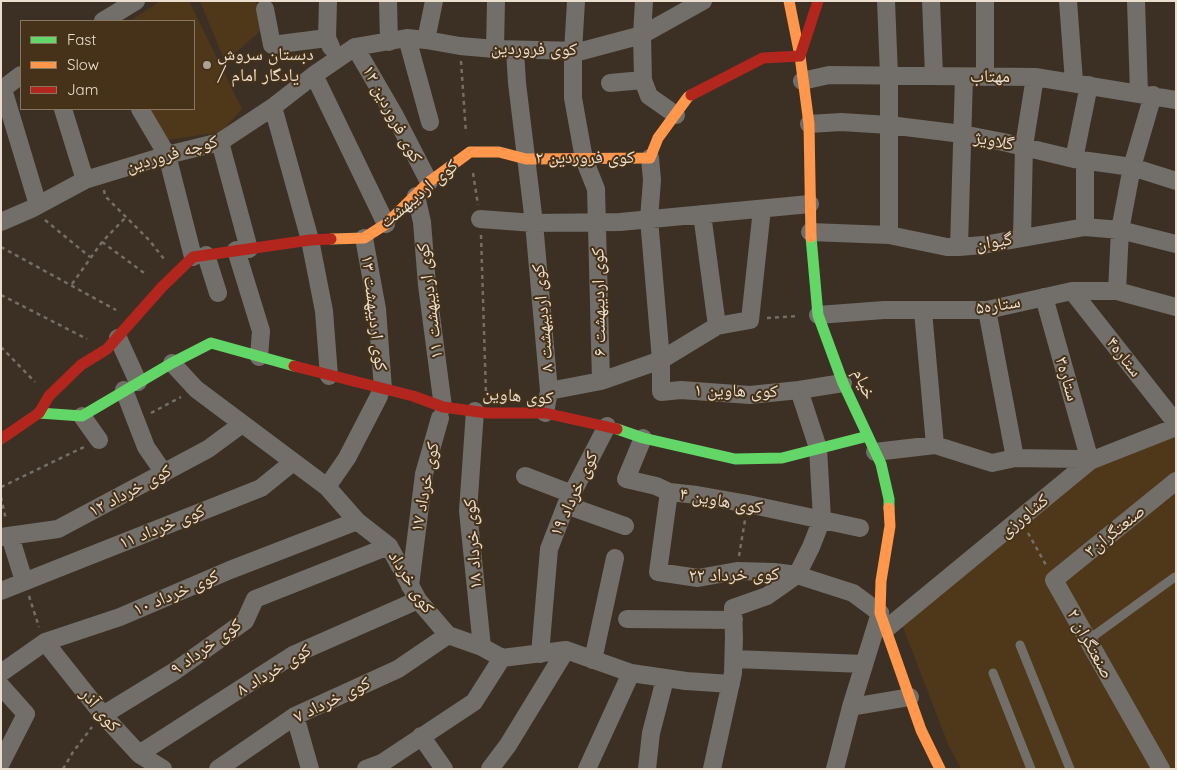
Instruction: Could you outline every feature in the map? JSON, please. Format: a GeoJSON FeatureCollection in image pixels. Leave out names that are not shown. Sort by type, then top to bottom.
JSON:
{"type":"FeatureCollection","features":[{"type":"Feature","properties":{"kind":"street"},"geometry":{"type":"LineString","coordinates":[[105,20],[136,1]]}},
{"type":"Feature","properties":{"kind":"street"},"geometry":{"type":"LineString","coordinates":[[328,1],[327,38],[337,59]]}},
{"type":"Feature","properties":{"kind":"street"},"geometry":{"type":"LineString","coordinates":[[388,1],[389,42]]}},
{"type":"Feature","properties":{"kind":"street"},"geometry":{"type":"LineString","coordinates":[[426,40],[434,1]]}},
{"type":"Feature","properties":{"kind":"street"},"geometry":{"type":"LineString","coordinates":[[496,1],[496,49]]}},
{"type":"Feature","properties":{"kind":"street","name":"کوی اردیبهشت ۶"},"geometry":{"type":"LineString","coordinates":[[576,1],[573,98],[584,158],[596,189],[600,381]]}},
{"type":"Feature","properties":{"kind":"street"},"geometry":{"type":"LineString","coordinates":[[644,1],[642,35],[643,80],[649,96],[676,115]]}},
{"type":"Feature","properties":{"kind":"street","name":"کوی فروردین"},"geometry":{"type":"LineString","coordinates":[[355,47],[407,38],[496,49],[582,51],[642,35],[703,1]]}},
{"type":"Feature","properties":{"kind":"street","name":"خیام"},"geometry":{"type":"LineString","coordinates":[[789,1],[800,56],[809,124],[810,232],[818,315],[843,383],[881,464],[889,499],[890,526],[881,581],[883,621],[921,730],[940,769]]}},
{"type":"Feature","properties":{"kind":"street"},"geometry":{"type":"LineString","coordinates":[[800,56],[818,1]]}},
{"type":"Feature","properties":{"kind":"street"},"geometry":{"type":"LineString","coordinates":[[886,1],[889,76],[889,235]]}},
{"type":"Feature","properties":{"kind":"street"},"geometry":{"type":"LineString","coordinates":[[931,1],[934,75]]}},
{"type":"Feature","properties":{"kind":"street"},"geometry":{"type":"LineString","coordinates":[[985,77],[986,1]]}},
{"type":"Feature","properties":{"kind":"street"},"geometry":{"type":"LineString","coordinates":[[1068,1],[1082,83],[1080,160],[1085,227]]}},
{"type":"Feature","properties":{"kind":"street"},"geometry":{"type":"LineString","coordinates":[[1117,291],[1120,230],[1146,94],[1136,1]]}},
{"type":"Feature","properties":{"kind":"street"},"geometry":{"type":"LineString","coordinates":[[265,9],[272,46],[327,38]]}},
{"type":"Feature","properties":{"kind":"street"},"geometry":{"type":"LineString","coordinates":[[407,38],[430,122]]}},
{"type":"Feature","properties":{"kind":"street","name":"کوچه فروردین"},"geometry":{"type":"LineString","coordinates":[[1,222],[93,178],[167,155],[220,142],[273,107],[314,75],[355,47]]}},
{"type":"Feature","properties":{"kind":"street","name":"کوی فروردین ۱۲"},"geometry":{"type":"LineString","coordinates":[[355,47],[395,116],[429,182]]}},
{"type":"Feature","properties":{"kind":"street","name":"کوی اردیبهشت ۸"},"geometry":{"type":"LineString","coordinates":[[515,50],[534,223],[549,391],[545,413]]}},
{"type":"Feature","properties":{"kind":"street","name":"کوی فروردین ۲"},"geometry":{"type":"LineString","coordinates":[[470,152],[499,152],[526,159],[650,158],[658,138],[688,97],[747,64],[763,58],[800,56]]}},
{"type":"Feature","properties":{"kind":"street"},"geometry":{"type":"LineString","coordinates":[[314,75],[386,224]]}},
{"type":"Feature","properties":{"kind":"street","name":"مهتاب"},"geometry":{"type":"LineString","coordinates":[[802,81],[828,75],[1035,77],[1082,83],[1176,100]]}},
{"type":"Feature","properties":{"kind":"street"},"geometry":{"type":"LineString","coordinates":[[20,76],[2,89],[35,207]]}},
{"type":"Feature","properties":{"kind":"street"},"geometry":{"type":"LineString","coordinates":[[959,247],[964,77]]}},
{"type":"Feature","properties":{"kind":"street"},"geometry":{"type":"LineString","coordinates":[[1022,238],[1024,146],[1035,77]]}},
{"type":"Feature","properties":{"kind":"street"},"geometry":{"type":"LineString","coordinates":[[610,83],[643,80]]}},
{"type":"Feature","properties":{"kind":"street"},"geometry":{"type":"LineString","coordinates":[[273,107],[310,240],[324,311],[330,376]]}},
{"type":"Feature","properties":{"kind":"street"},"geometry":{"type":"LineString","coordinates":[[63,110],[93,178]]}},
{"type":"Feature","properties":{"kind":"street"},"geometry":{"type":"LineString","coordinates":[[141,110],[167,155],[200,256],[218,293]]}},
{"type":"Feature","properties":{"kind":"street","name":"گلاویژ"},"geometry":{"type":"LineString","coordinates":[[809,124],[841,122],[889,125],[962,134],[1024,146],[1080,160],[1132,167],[1176,181]]}},
{"type":"Feature","properties":{"kind":"street"},"geometry":{"type":"LineString","coordinates":[[220,142],[261,331],[259,357]]}},
{"type":"Feature","properties":{"kind":"street","name":"کوی اردیبهشت"},"geometry":{"type":"LineString","coordinates":[[200,256],[310,240],[364,238],[386,224],[429,182],[470,152]]}},
{"type":"Feature","properties":{"kind":"street"},"geometry":{"type":"LineString","coordinates":[[650,158],[652,180],[649,219],[661,360]]}},
{"type":"Feature","properties":{"kind":"street","name":"کوی اردیبهشت ۱۱"},"geometry":{"type":"LineString","coordinates":[[416,196],[422,222],[427,286],[442,412]]}},
{"type":"Feature","properties":{"kind":"street"},"geometry":{"type":"LineString","coordinates":[[480,219],[534,223],[598,222],[810,204]]}},
{"type":"Feature","properties":{"kind":"street"},"geometry":{"type":"LineString","coordinates":[[549,391],[600,381],[661,360],[718,326],[750,320],[762,209]]}},
{"type":"Feature","properties":{"kind":"street"},"geometry":{"type":"LineString","coordinates":[[702,214],[718,326]]}},
{"type":"Feature","properties":{"kind":"street","name":"گیوان"},"geometry":{"type":"LineString","coordinates":[[810,232],[889,235],[947,247],[959,247],[982,245],[1085,227],[1120,230],[1176,244]]}},
{"type":"Feature","properties":{"kind":"street","name":"کوی اردیبهشت ۱۳"},"geometry":{"type":"LineString","coordinates":[[364,238],[377,308],[381,392]]}},
{"type":"Feature","properties":{"kind":"street"},"geometry":{"type":"LineString","coordinates":[[1,439],[39,413],[49,396],[81,365],[112,344],[176,273],[200,256]]}},
{"type":"Feature","properties":{"kind":"street","name":"ستاره۵"},"geometry":{"type":"LineString","coordinates":[[818,315],[884,310],[987,310],[1072,290],[1117,291],[1176,308]]}},
{"type":"Feature","properties":{"kind":"street","name":"ستاره۴"},"geometry":{"type":"LineString","coordinates":[[1072,290],[1176,423]]}},
{"type":"Feature","properties":{"kind":"street","name":"ستاره۳"},"geometry":{"type":"LineString","coordinates":[[1044,297],[1090,461]]}},
{"type":"Feature","properties":{"kind":"street"},"geometry":{"type":"LineString","coordinates":[[987,310],[1015,458]]}},
{"type":"Feature","properties":{"kind":"street"},"geometry":{"type":"LineString","coordinates":[[923,311],[935,445]]}},
{"type":"Feature","properties":{"kind":"street"},"geometry":{"type":"LineString","coordinates":[[112,344],[131,386],[146,447],[164,473]]}},
{"type":"Feature","properties":{"kind":"street","name":"کوی هاوین"},"geometry":{"type":"LineString","coordinates":[[82,416],[172,363],[211,344],[330,376],[442,412],[545,413],[607,426],[643,438],[735,459],[782,458],[868,436]]}},
{"type":"Feature","properties":{"kind":"street","name":"کوی هاوین ۱"},"geometry":{"type":"LineString","coordinates":[[661,360],[661,392],[681,390],[750,395],[843,383]]}},
{"type":"Feature","properties":{"kind":"street","name":"کوی خرداد"},"geometry":{"type":"LineString","coordinates":[[172,363],[196,389],[327,488],[357,521],[389,546],[414,593],[448,635],[502,658]]}},
{"type":"Feature","properties":{"kind":"street"},"geometry":{"type":"LineString","coordinates":[[712,769],[732,684],[734,659],[733,608],[767,596],[797,575],[822,519],[818,448],[799,390]]}},
{"type":"Feature","properties":{"kind":"street"},"geometry":{"type":"LineString","coordinates":[[327,488],[347,458],[381,392]]}},
{"type":"Feature","properties":{"kind":"street","name":"کوی خرداد ۱۷"},"geometry":{"type":"LineString","coordinates":[[414,593],[424,474],[442,412]]}},
{"type":"Feature","properties":{"kind":"street","name":"کوی خرداد ۱۸"},"geometry":{"type":"LineString","coordinates":[[481,412],[468,511],[482,648]]}},
{"type":"Feature","properties":{"kind":"street"},"geometry":{"type":"LineString","coordinates":[[39,413],[82,416],[99,440]]}},
{"type":"Feature","properties":{"kind":"street","name":"کوی خرداد ۱۲"},"geometry":{"type":"LineString","coordinates":[[6,536],[58,529],[208,449],[242,424]]}},
{"type":"Feature","properties":{"kind":"street","name":"کوی خرداد ۱۹"},"geometry":{"type":"LineString","coordinates":[[540,654],[550,550],[569,500],[607,426]]}},
{"type":"Feature","properties":{"kind":"street","name":"کشاورزی"},"geometry":{"type":"LineString","coordinates":[[883,621],[1020,519],[1090,461],[1176,427]]}},
{"type":"Feature","properties":{"kind":"street","name":"کوی هاوین ۴"},"geometry":{"type":"LineString","coordinates":[[643,438],[626,478],[656,486],[669,492],[697,495],[860,528]]}},
{"type":"Feature","properties":{"kind":"street"},"geometry":{"type":"LineString","coordinates":[[876,452],[935,445],[992,463],[1015,458],[1080,459],[1090,461]]}},
{"type":"Feature","properties":{"kind":"street","name":"کوی خرداد ۱۱"},"geometry":{"type":"LineString","coordinates":[[1,591],[260,488],[293,462]]}},
{"type":"Feature","properties":{"kind":"street"},"geometry":{"type":"LineString","coordinates":[[525,476],[569,500],[625,526]]}},
{"type":"Feature","properties":{"kind":"street","name":"صنعتگران۳"},"geometry":{"type":"LineString","coordinates":[[1054,580],[1176,482]]}},
{"type":"Feature","properties":{"kind":"street","name":"کوی خرداد ۲۲"},"geometry":{"type":"LineString","coordinates":[[669,492],[658,572],[698,578],[737,571],[797,575],[853,594],[883,621]]}},
{"type":"Feature","properties":{"kind":"street","name":"کوی خرداد ۱۰"},"geometry":{"type":"LineString","coordinates":[[1,673],[44,642],[120,617],[230,570],[357,521]]}},
{"type":"Feature","properties":{"kind":"street"},"geometry":{"type":"LineString","coordinates":[[6,536],[24,581]]}},
{"type":"Feature","properties":{"kind":"street","name":"کوی خرداد ۹"},"geometry":{"type":"LineString","coordinates":[[103,715],[175,671],[245,621],[255,599],[389,546]]}},
{"type":"Feature","properties":{"kind":"street"},"geometry":{"type":"LineString","coordinates":[[593,660],[615,558]]}},
{"type":"Feature","properties":{"kind":"street","name":"۲ صنعتگران"},"geometry":{"type":"LineString","coordinates":[[1054,580],[1161,769]]}},
{"type":"Feature","properties":{"kind":"street","name":"کوی خرداد ۸"},"geometry":{"type":"LineString","coordinates":[[138,754],[293,655],[414,593]]}},
{"type":"Feature","properties":{"kind":"street"},"geometry":{"type":"LineString","coordinates":[[627,619],[734,620]]}},
{"type":"Feature","properties":{"kind":"street"},"geometry":{"type":"LineString","coordinates":[[835,769],[850,707],[864,664],[883,621]]}},
{"type":"Feature","properties":{"kind":"street","name":"کوی خرداد ۷"},"geometry":{"type":"LineString","coordinates":[[218,769],[295,716],[398,669],[448,635]]}},
{"type":"Feature","properties":{"kind":"street","name":"کوی آذر"},"geometry":{"type":"LineString","coordinates":[[44,642],[103,715],[138,754],[163,769]]}},
{"type":"Feature","properties":{"kind":"street"},"geometry":{"type":"LineString","coordinates":[[490,769],[508,745],[566,650]]}},
{"type":"Feature","properties":{"kind":"street"},"geometry":{"type":"LineString","coordinates":[[366,769],[382,763],[474,702],[502,658],[566,650],[632,673],[665,679],[732,684]]}},
{"type":"Feature","properties":{"kind":"street"},"geometry":{"type":"LineString","coordinates":[[734,659],[864,664]]}},
{"type":"Feature","properties":{"kind":"street"},"geometry":{"type":"LineString","coordinates":[[587,769],[632,673]]}},
{"type":"Feature","properties":{"kind":"street"},"geometry":{"type":"LineString","coordinates":[[647,769],[652,734],[665,679]]}},
{"type":"Feature","properties":{"kind":"street"},"geometry":{"type":"LineString","coordinates":[[1,686],[26,714],[1,763]]}},
{"type":"Feature","properties":{"kind":"street"},"geometry":{"type":"LineString","coordinates":[[850,707],[910,697]]}},
{"type":"Feature","properties":{"kind":"street"},"geometry":{"type":"LineString","coordinates":[[295,716],[310,769]]}},
{"type":"Feature","properties":{"kind":"street"},"geometry":{"type":"LineString","coordinates":[[421,736],[444,769]]}},
{"type":"Feature","properties":{"kind":"lane"},"geometry":{"type":"LineString","coordinates":[[1088,640],[1175,577]]}},
{"type":"Feature","properties":{"kind":"lane"},"geometry":{"type":"LineString","coordinates":[[1020,645],[1070,769]]}},
{"type":"Feature","properties":{"kind":"lane"},"geometry":{"type":"LineString","coordinates":[[994,673],[1031,769]]}},
{"type":"Feature","properties":{"kind":"path"},"geometry":{"type":"LineString","coordinates":[[460,46],[466,135],[470,152]]}},
{"type":"Feature","properties":{"kind":"path","name":"کوی اردیبهشت"},"geometry":{"type":"LineString","coordinates":[[470,152],[480,219],[481,412]]}},
{"type":"Feature","properties":{"kind":"path"},"geometry":{"type":"LineString","coordinates":[[93,178],[105,196],[149,240],[176,273]]}},
{"type":"Feature","properties":{"kind":"path"},"geometry":{"type":"LineString","coordinates":[[35,207],[90,258]]}},
{"type":"Feature","properties":{"kind":"path"},"geometry":{"type":"LineString","coordinates":[[72,284],[102,242],[126,217]]}},
{"type":"Feature","properties":{"kind":"path"},"geometry":{"type":"LineString","coordinates":[[102,242],[162,287]]}},
{"type":"Feature","properties":{"kind":"path"},"geometry":{"type":"LineString","coordinates":[[1,247],[72,284],[134,320]]}},
{"type":"Feature","properties":{"kind":"path"},"geometry":{"type":"LineString","coordinates":[[1,295],[112,344]]}},
{"type":"Feature","properties":{"kind":"path"},"geometry":{"type":"LineString","coordinates":[[750,320],[818,315]]}},
{"type":"Feature","properties":{"kind":"path"},"geometry":{"type":"LineString","coordinates":[[1,347],[49,396]]}},
{"type":"Feature","properties":{"kind":"path"},"geometry":{"type":"LineString","coordinates":[[1,497],[6,536]]}},
{"type":"Feature","properties":{"kind":"path"},"geometry":{"type":"LineString","coordinates":[[1020,519],[1054,580]]}},
{"type":"Feature","properties":{"kind":"path"},"geometry":{"type":"LineString","coordinates":[[24,581],[44,642]]}},
{"type":"Feature","properties":{"kind":"path"},"geometry":{"type":"LineString","coordinates":[[63,769],[79,744],[103,715]]}},
{"type":"Feature","properties":{"kind":"shaded area","name":"دبستان سروش / یادگار امام"},"geometry":{"type":"Polygon","coordinates":[[[160,1],[189,1],[242,109],[221,132],[161,141],[145,110],[195,110],[195,20],[132,20],[160,1]]]}},
{"type":"Feature","properties":{"kind":"shaded area"},"geometry":{"type":"Polygon","coordinates":[[[200,1],[255,1],[266,26],[225,62],[200,1]]]}},
{"type":"Feature","properties":{"kind":"shaded area"},"geometry":{"type":"Polygon","coordinates":[[[1176,436],[1176,769],[961,769],[948,744],[902,625],[1096,466],[1176,436]]]}},
{"type":"Feature","properties":{"kind":"traffic: fast"},"geometry":{"type":"LineString","coordinates":[[811,237],[818,315],[843,383],[881,464],[889,499],[889,508]]}},
{"type":"Feature","properties":{"kind":"traffic: fast"},"geometry":{"type":"LineString","coordinates":[[39,413],[82,416],[172,363],[211,343],[294,366]]}},
{"type":"Feature","properties":{"kind":"traffic: fast"},"geometry":{"type":"LineString","coordinates":[[617,429],[643,438],[735,459],[782,458],[868,436]]}},
{"type":"Feature","properties":{"kind":"traffic: slow"},"geometry":{"type":"LineString","coordinates":[[789,1],[800,56],[809,124],[811,237]]}},
{"type":"Feature","properties":{"kind":"traffic: slow"},"geometry":{"type":"LineString","coordinates":[[331,239],[364,238],[386,224],[429,182],[470,152],[499,152],[526,159],[650,158],[658,138],[691,95]]}},
{"type":"Feature","properties":{"kind":"traffic: slow"},"geometry":{"type":"LineString","coordinates":[[889,508],[890,526],[881,581],[880,613],[921,730],[940,769]]}},
{"type":"Feature","properties":{"kind":"traffic: jam"},"geometry":{"type":"LineString","coordinates":[[691,95],[763,58],[800,56],[818,1]]}},
{"type":"Feature","properties":{"kind":"traffic: jam"},"geometry":{"type":"LineString","coordinates":[[1,439],[39,413],[49,396],[81,365],[107,349],[162,287],[193,257],[310,240],[331,239]]}},
{"type":"Feature","properties":{"kind":"traffic: jam"},"geometry":{"type":"LineString","coordinates":[[294,366],[413,396],[443,407],[487,413],[545,413],[617,429]]}},
{"type":"Feature","properties":{"kind":"place","name":"دبستان سروش / یادگار امام"},"geometry":{"type":"Point","coordinates":[207,65]}}]}
